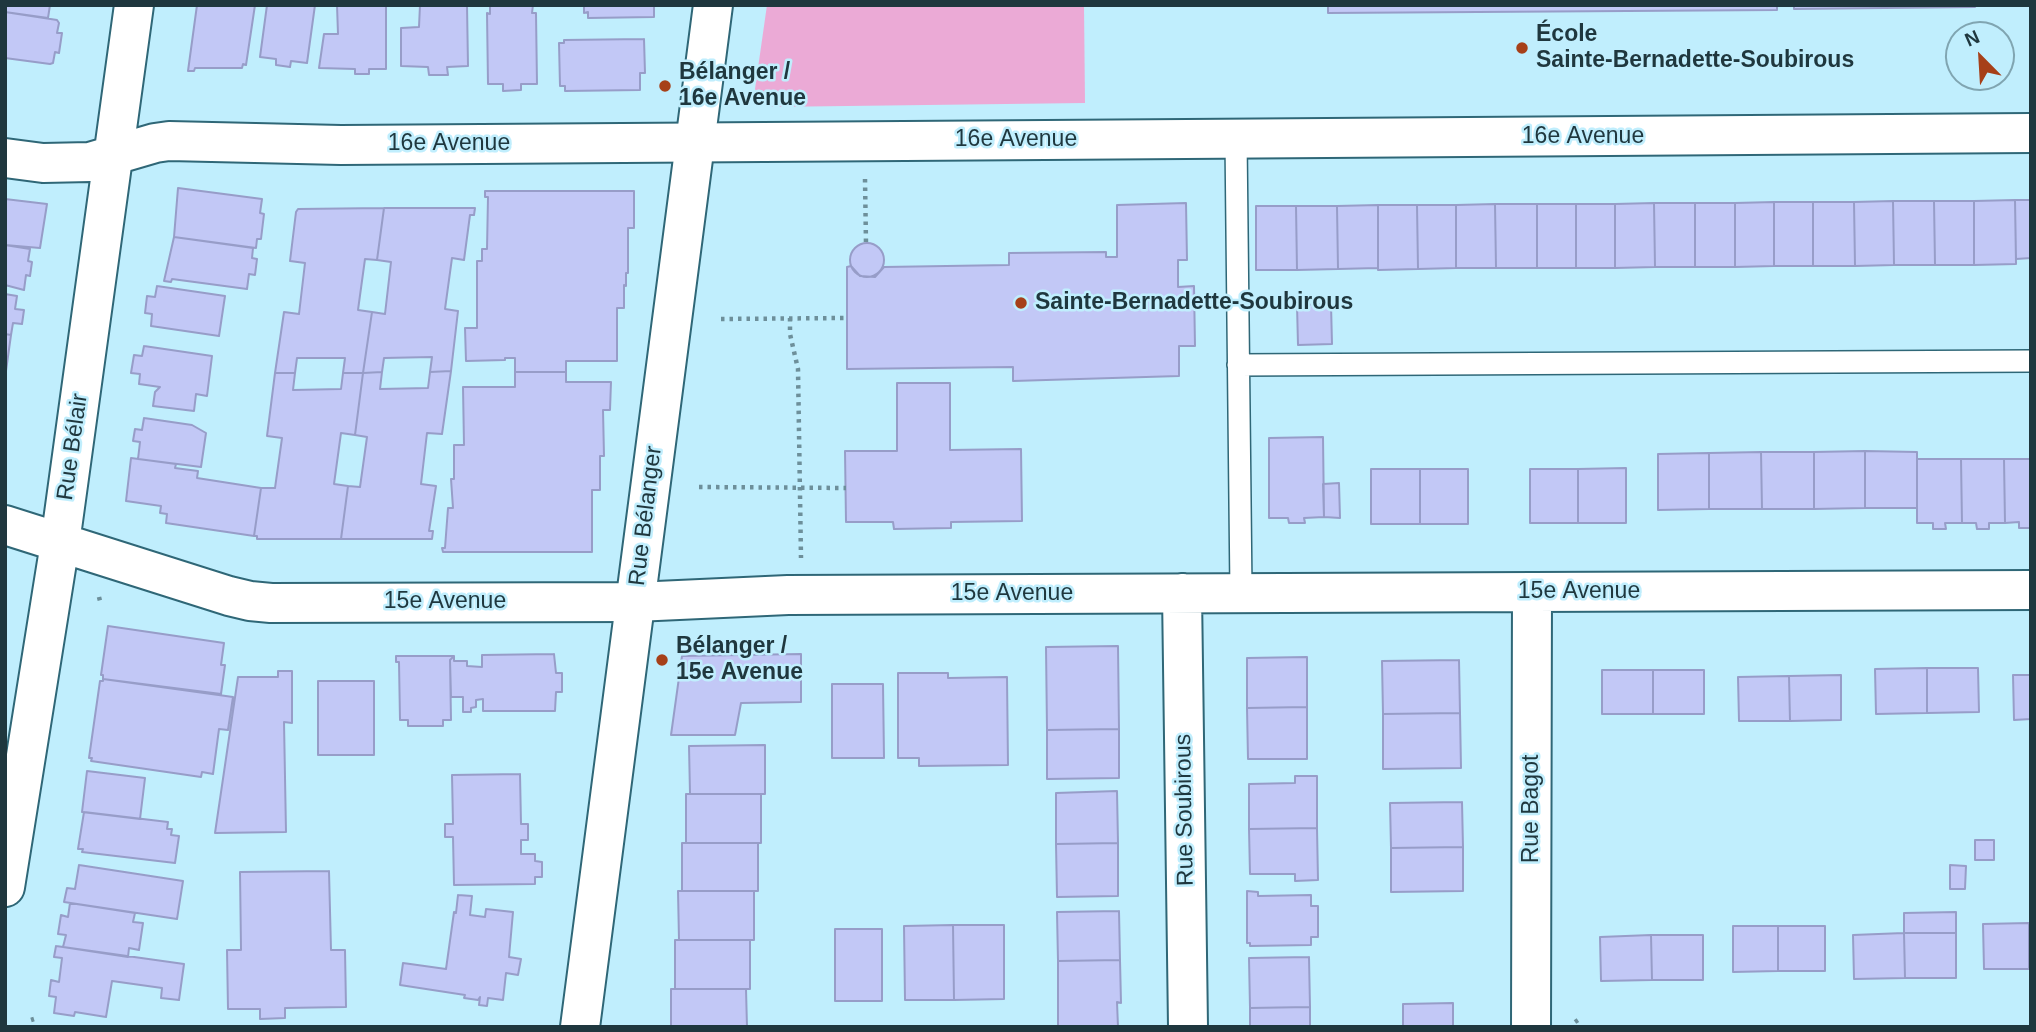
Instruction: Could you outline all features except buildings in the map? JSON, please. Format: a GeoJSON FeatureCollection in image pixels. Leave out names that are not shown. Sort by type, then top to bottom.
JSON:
{"type":"FeatureCollection","features":[{"type":"Feature","properties":{"kind":"street","name":"Rue Bélair"},"geometry":{"type":"LineString","coordinates":[[5,887],[60,543],[134,5]]}},
{"type":"Feature","properties":{"kind":"street","name":"Rue Bélanger"},"geometry":{"type":"LineString","coordinates":[[580,1027],[713,5]]}},
{"type":"Feature","properties":{"kind":"street","name":"16e Avenue"},"geometry":{"type":"LineString","coordinates":[[5,158],[70,164],[112,157],[169,141],[341,145],[2031,133]]}},
{"type":"Feature","properties":{"kind":"street","name":"15e Avenue"},"geometry":{"type":"LineString","coordinates":[[5,525],[250,601],[635,602],[788,595],[2031,590]]}},
{"type":"Feature","properties":{"kind":"street","name":"Rue Bagot"},"geometry":{"type":"LineString","coordinates":[[1531,1027],[1532,592]]}},
{"type":"Feature","properties":{"kind":"street","name":"Rue Soubirous"},"geometry":{"type":"LineString","coordinates":[[1182,593],[1188,1027]]}},
{"type":"Feature","properties":{"kind":"lane"},"geometry":{"type":"LineString","coordinates":[[1236,139],[1241,592]]}},
{"type":"Feature","properties":{"kind":"lane"},"geometry":{"type":"LineString","coordinates":[[1238,365],[2031,361]]}},
{"type":"Feature","properties":{"kind":"path"},"geometry":{"type":"LineString","coordinates":[[865,177],[866,244]]}},
{"type":"Feature","properties":{"kind":"path"},"geometry":{"type":"LineString","coordinates":[[790,318],[790,334],[798,369],[801,571]]}},
{"type":"Feature","properties":{"kind":"path"},"geometry":{"type":"LineString","coordinates":[[721,319],[847,318]]}},
{"type":"Feature","properties":{"kind":"path"},"geometry":{"type":"LineString","coordinates":[[699,487],[846,488]]}},
{"type":"Feature","properties":{"kind":"shaded area"},"geometry":{"type":"Polygon","coordinates":[[[767,5],[1084,5],[1085,103],[768,107],[761,103],[755,89],[767,5]]]}},
{"type":"Feature","properties":{"kind":"place","name":"École Sainte-Bernadette-Soubirous"},"geometry":{"type":"Point","coordinates":[1522,48]}},
{"type":"Feature","properties":{"kind":"place","name":"Bélanger / 16e Avenue"},"geometry":{"type":"Point","coordinates":[665,86]}},
{"type":"Feature","properties":{"kind":"place","name":"Sainte-Bernadette-Soubirous"},"geometry":{"type":"Point","coordinates":[1021,303]}},
{"type":"Feature","properties":{"kind":"place","name":"Bélanger / 15e Avenue"},"geometry":{"type":"Point","coordinates":[662,660]}}]}
